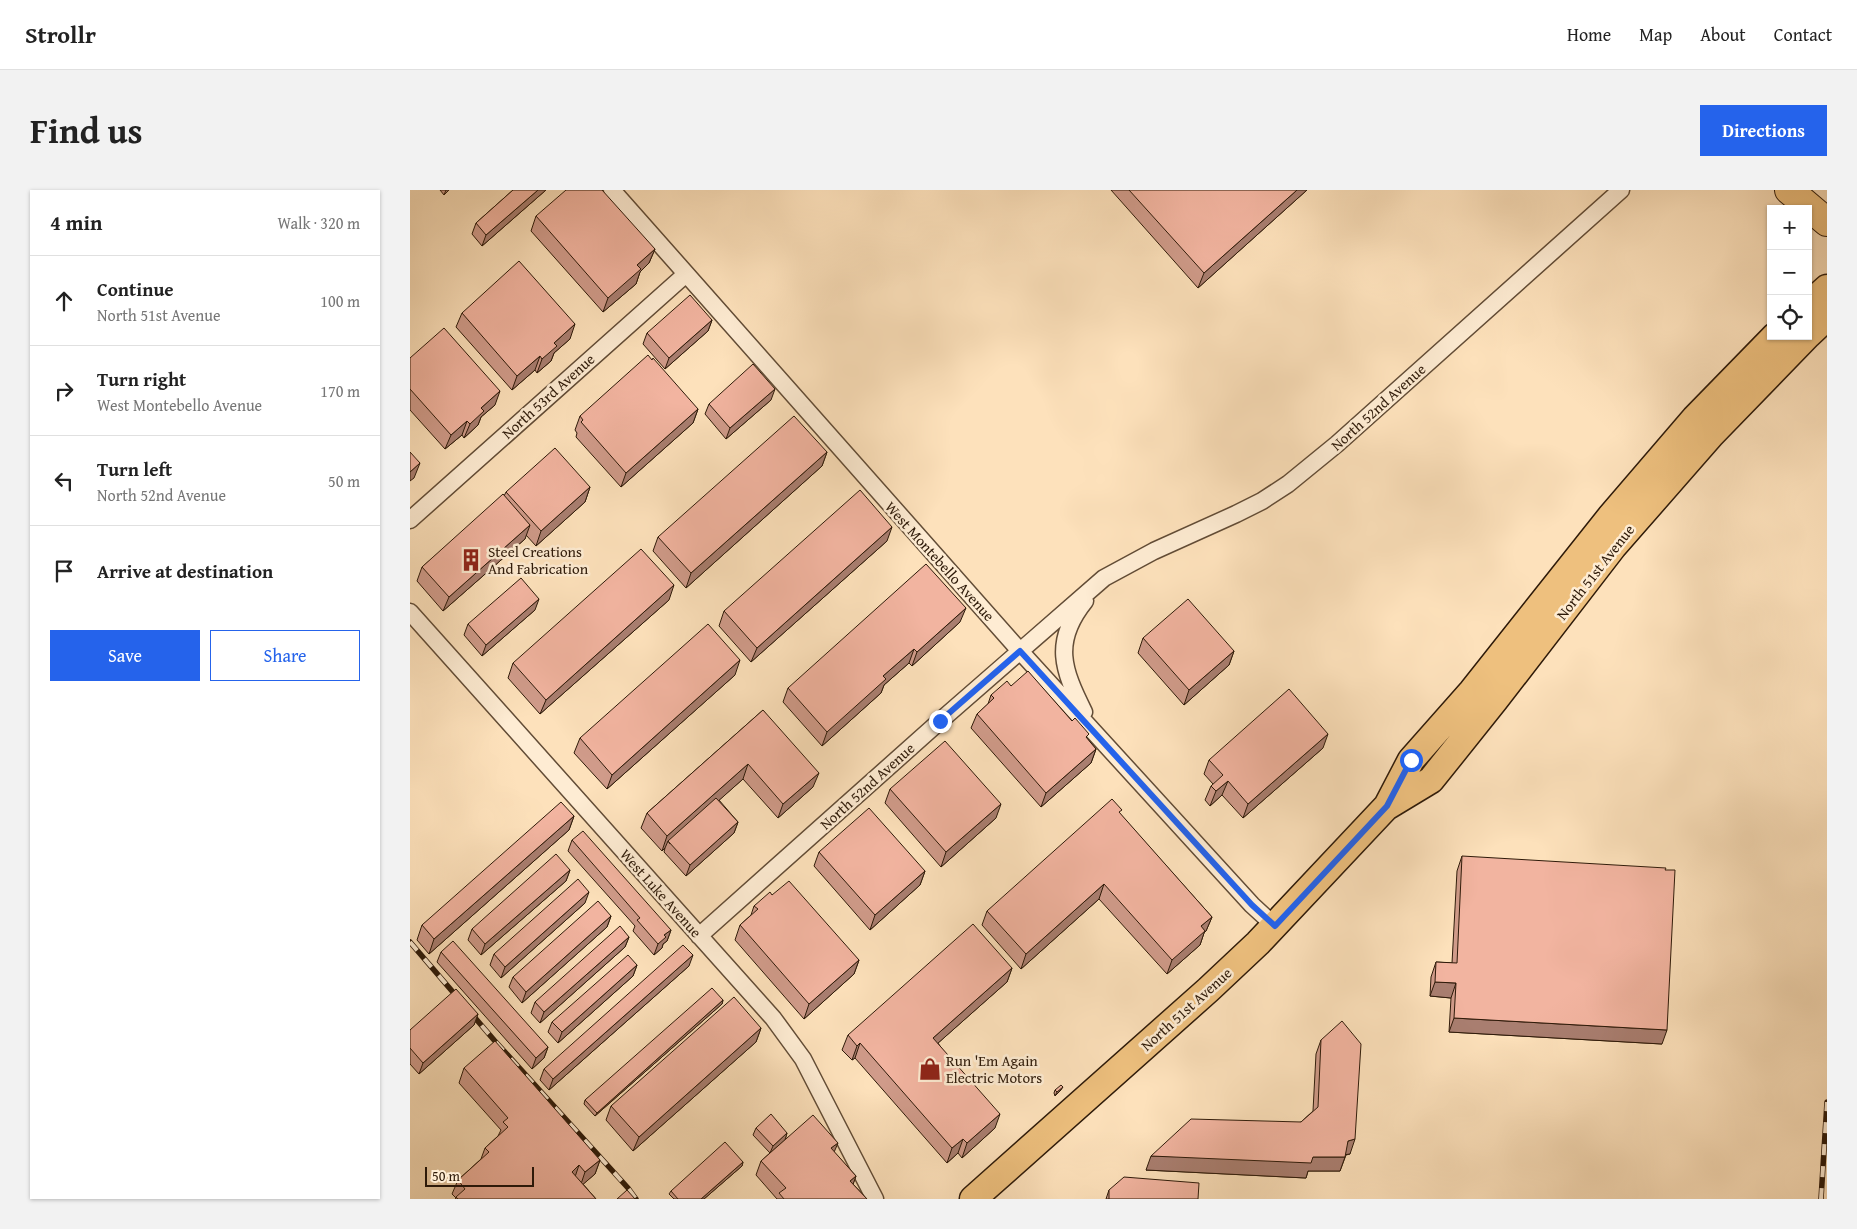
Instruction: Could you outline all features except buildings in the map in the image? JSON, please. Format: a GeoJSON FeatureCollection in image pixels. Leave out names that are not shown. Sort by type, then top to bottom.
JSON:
{"type":"FeatureCollection","features":[{"type":"Feature","properties":{"kind":"highway"},"geometry":{"type":"LineString","coordinates":[[1789,190],[1827,222]]}},
{"type":"Feature","properties":{"kind":"main road","name":"North 51st Avenue"},"geometry":{"type":"LineString","coordinates":[[1387,806],[1431,780],[1613,547],[1813,320],[1827,288]]}},
{"type":"Feature","properties":{"kind":"main road","name":"North 51st Avenue"},"geometry":{"type":"LineString","coordinates":[[974,1199],[1208,990],[1275,926],[1387,806],[1411,760],[1472,691],[1610,517],[1695,418],[1771,340]]}},
{"type":"Feature","properties":{"kind":"street","name":"West Montebello Avenue"},"geometry":{"type":"LineString","coordinates":[[612,190],[1020,651],[1252,905],[1275,926]]}},
{"type":"Feature","properties":{"kind":"street","name":"North 52nd Avenue"},"geometry":{"type":"LineString","coordinates":[[700,936],[1104,578],[1154,551],[1262,501],[1288,484],[1337,444],[1621,190]]}},
{"type":"Feature","properties":{"kind":"street","name":"North 53rd Avenue"},"geometry":{"type":"LineString","coordinates":[[410,520],[686,274]]}},
{"type":"Feature","properties":{"kind":"street","name":"North 52nd Avenue"},"geometry":{"type":"LineString","coordinates":[[1091,727],[1072,689],[1063,658],[1067,635],[1077,611],[1104,578]]}},
{"type":"Feature","properties":{"kind":"street","name":"West Luke Avenue"},"geometry":{"type":"LineString","coordinates":[[410,612],[773,1018],[793,1043],[811,1074],[875,1199]]}},
{"type":"Feature","properties":{"kind":"railway"},"geometry":{"type":"LineString","coordinates":[[410,942],[494,1040],[636,1199]]}},
{"type":"Feature","properties":{"kind":"railway"},"geometry":{"type":"LineString","coordinates":[[1821,1199],[1827,1102]]}},
{"type":"Feature","properties":{"kind":"place","name":"Steel Creations And Fabrication"},"geometry":{"type":"Point","coordinates":[471,560]}},
{"type":"Feature","properties":{"kind":"place","name":"Run 'Em Again Electric Motors"},"geometry":{"type":"Point","coordinates":[930,1069]}},
{"type":"Feature","properties":{"kind":"route"},"geometry":{"type":"LineString","coordinates":[[940,721],[1020,651],[1252,905],[1275,926],[1387,806],[1411,760]]}}]}
